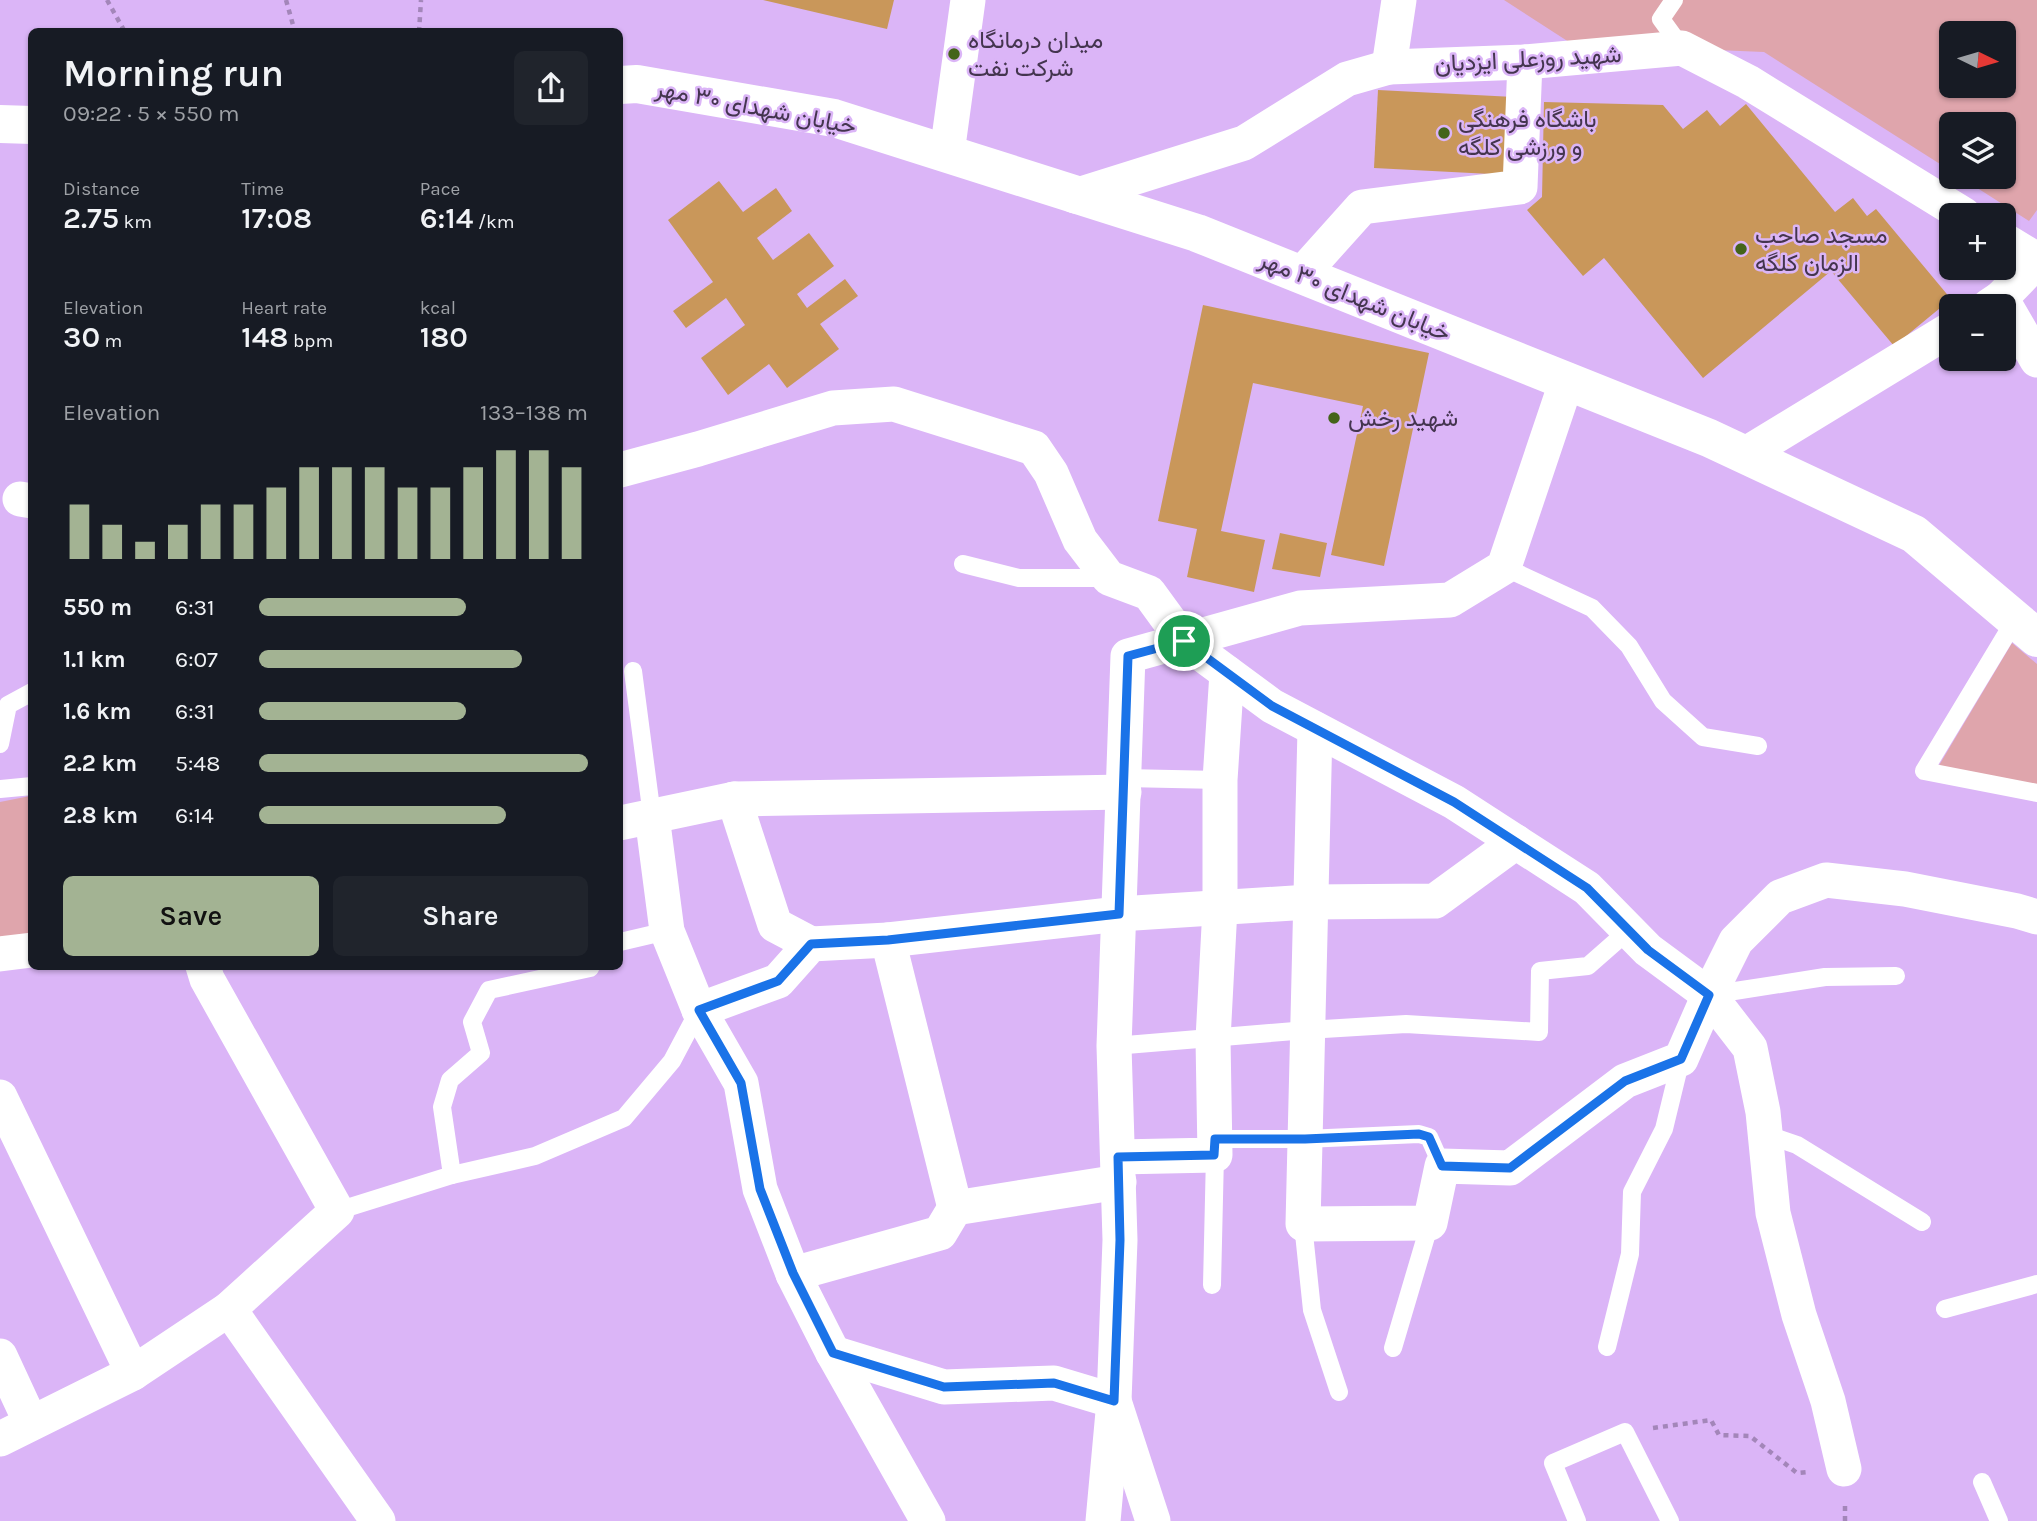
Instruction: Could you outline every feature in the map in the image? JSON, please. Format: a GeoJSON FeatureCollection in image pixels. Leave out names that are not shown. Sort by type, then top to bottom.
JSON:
{"type":"FeatureCollection","features":[{"type":"Feature","properties":{"kind":"main road","name":"خیابان شهدای ۳۰ مهر"},"geometry":{"type":"LineString","coordinates":[[623,85],[637,84],[834,118],[1197,233],[1746,454],[1914,534],[2026,629]]}},
{"type":"Feature","properties":{"kind":"main road"},"geometry":{"type":"LineString","coordinates":[[0,124],[28,124]]}},
{"type":"Feature","properties":{"kind":"street"},"geometry":{"type":"LineString","coordinates":[[947,153],[968,0]]}},
{"type":"Feature","properties":{"kind":"street"},"geometry":{"type":"LineString","coordinates":[[1389,67],[1399,0]]}},
{"type":"Feature","properties":{"kind":"street"},"geometry":{"type":"LineString","coordinates":[[1682,48],[1748,82],[1945,203]]}},
{"type":"Feature","properties":{"kind":"street","name":"شهید روزعلی ایزدیان"},"geometry":{"type":"LineString","coordinates":[[1075,196],[1244,143],[1347,79],[1389,67],[1525,62],[1682,48]]}},
{"type":"Feature","properties":{"kind":"street"},"geometry":{"type":"LineString","coordinates":[[1301,275],[1362,207],[1520,187],[1525,62]]}},
{"type":"Feature","properties":{"kind":"street"},"geometry":{"type":"LineString","coordinates":[[2003,294],[2037,261],[2016,248]]}},
{"type":"Feature","properties":{"kind":"street"},"geometry":{"type":"LineString","coordinates":[[2016,331],[2037,360]]}},
{"type":"Feature","properties":{"kind":"street"},"geometry":{"type":"LineString","coordinates":[[1746,454],[1939,336]]}},
{"type":"Feature","properties":{"kind":"street"},"geometry":{"type":"LineString","coordinates":[[1103,1521],[1114,1401],[1120,1240],[1114,1046],[1128,656],[1300,608],[1450,600],[1504,567],[1567,380]]}},
{"type":"Feature","properties":{"kind":"street"},"geometry":{"type":"LineString","coordinates":[[623,469],[833,408],[894,404],[1034,448],[1051,473],[1080,540],[1109,578],[1149,593],[1184,641],[1272,706],[1454,802],[1587,888],[1648,950],[1709,995],[1750,1048],[1765,1135],[1773,1213],[1799,1315],[1828,1401],[1844,1469]]}},
{"type":"Feature","properties":{"kind":"street"},"geometry":{"type":"LineString","coordinates":[[955,1208],[1215,1147],[1213,1039],[1220,908],[1220,780],[1227,673]]}},
{"type":"Feature","properties":{"kind":"street"},"geometry":{"type":"LineString","coordinates":[[1315,729],[1303,1224],[1430,1223],[1442,1166],[1510,1168],[1625,1081],[1681,1059],[1736,941],[1780,897],[1826,880],[1905,889],[2037,917]]}},
{"type":"Feature","properties":{"kind":"street"},"geometry":{"type":"LineString","coordinates":[[928,1521],[833,1353],[793,1273],[760,1189],[741,1083],[699,1010],[667,931],[636,819],[734,799],[1124,785]]}},
{"type":"Feature","properties":{"kind":"street"},"geometry":{"type":"LineString","coordinates":[[734,799],[775,925],[811,944],[888,940],[1119,914],[1310,902],[1435,901],[1516,842]]}},
{"type":"Feature","properties":{"kind":"street"},"geometry":{"type":"LineString","coordinates":[[793,1273],[940,1233],[955,1208],[888,940]]}},
{"type":"Feature","properties":{"kind":"street"},"geometry":{"type":"LineString","coordinates":[[699,1010],[778,981],[811,944]]}},
{"type":"Feature","properties":{"kind":"street"},"geometry":{"type":"LineString","coordinates":[[0,954],[28,950]]}},
{"type":"Feature","properties":{"kind":"street"},"geometry":{"type":"LineString","coordinates":[[0,1439],[133,1373],[229,1309],[337,1211],[204,970]]}},
{"type":"Feature","properties":{"kind":"street"},"geometry":{"type":"LineString","coordinates":[[0,1097],[133,1373]]}},
{"type":"Feature","properties":{"kind":"street"},"geometry":{"type":"LineString","coordinates":[[229,1309],[378,1521]]}},
{"type":"Feature","properties":{"kind":"street"},"geometry":{"type":"LineString","coordinates":[[833,1353],[944,1387],[1054,1383],[1114,1401]]}},
{"type":"Feature","properties":{"kind":"street"},"geometry":{"type":"LineString","coordinates":[[0,1356],[32,1423]]}},
{"type":"Feature","properties":{"kind":"street"},"geometry":{"type":"LineString","coordinates":[[1114,1401],[1153,1521]]}},
{"type":"Feature","properties":{"kind":"lane"},"geometry":{"type":"LineString","coordinates":[[1674,0],[1661,19],[1682,48]]}},
{"type":"Feature","properties":{"kind":"lane"},"geometry":{"type":"LineString","coordinates":[[963,564],[1020,578],[1109,578]]}},
{"type":"Feature","properties":{"kind":"lane"},"geometry":{"type":"LineString","coordinates":[[1504,567],[1592,608],[1629,646],[1663,701],[1703,737],[1758,746]]}},
{"type":"Feature","properties":{"kind":"lane"},"geometry":{"type":"LineString","coordinates":[[2026,629],[1924,771],[2037,793]]}},
{"type":"Feature","properties":{"kind":"lane"},"geometry":{"type":"LineString","coordinates":[[633,671],[636,819]]}},
{"type":"Feature","properties":{"kind":"lane"},"geometry":{"type":"LineString","coordinates":[[0,744],[8,705],[28,694]]}},
{"type":"Feature","properties":{"kind":"lane"},"geometry":{"type":"LineString","coordinates":[[1124,785],[1220,780]]}},
{"type":"Feature","properties":{"kind":"lane"},"geometry":{"type":"LineString","coordinates":[[0,789],[28,786]]}},
{"type":"Feature","properties":{"kind":"lane"},"geometry":{"type":"LineString","coordinates":[[1114,1046],[1406,1024],[1539,1032],[1540,971],[1588,966],[1629,930]]}},
{"type":"Feature","properties":{"kind":"lane"},"geometry":{"type":"LineString","coordinates":[[623,941],[667,931]]}},
{"type":"Feature","properties":{"kind":"lane"},"geometry":{"type":"LineString","coordinates":[[452,1175],[442,1107],[450,1080],[481,1053],[472,1022],[489,989],[580,970]]}},
{"type":"Feature","properties":{"kind":"lane"},"geometry":{"type":"LineString","coordinates":[[1709,995],[1825,977],[1896,976]]}},
{"type":"Feature","properties":{"kind":"lane"},"geometry":{"type":"LineString","coordinates":[[337,1211],[452,1175],[535,1156],[624,1118],[672,1061],[699,1010]]}},
{"type":"Feature","properties":{"kind":"lane"},"geometry":{"type":"LineString","coordinates":[[1607,1347],[1630,1254],[1632,1192],[1664,1129],[1681,1059]]}},
{"type":"Feature","properties":{"kind":"lane"},"geometry":{"type":"LineString","coordinates":[[1212,1285],[1215,1147],[1305,1139],[1419,1134],[1429,1137],[1442,1166]]}},
{"type":"Feature","properties":{"kind":"lane"},"geometry":{"type":"LineString","coordinates":[[1765,1135],[1797,1144],[1922,1222]]}},
{"type":"Feature","properties":{"kind":"lane"},"geometry":{"type":"LineString","coordinates":[[1393,1348],[1430,1223]]}},
{"type":"Feature","properties":{"kind":"lane"},"geometry":{"type":"LineString","coordinates":[[1303,1224],[1312,1310],[1339,1392]]}},
{"type":"Feature","properties":{"kind":"lane"},"geometry":{"type":"LineString","coordinates":[[1945,1309],[2037,1284]]}},
{"type":"Feature","properties":{"kind":"lane"},"geometry":{"type":"LineString","coordinates":[[1577,1521],[1553,1463],[1625,1432],[1670,1521]]}},
{"type":"Feature","properties":{"kind":"lane"},"geometry":{"type":"LineString","coordinates":[[1982,1482],[2000,1521]]}},
{"type":"Feature","properties":{"kind":"path"},"geometry":{"type":"LineString","coordinates":[[107,0],[123,28]]}},
{"type":"Feature","properties":{"kind":"path"},"geometry":{"type":"LineString","coordinates":[[286,0],[294,28]]}},
{"type":"Feature","properties":{"kind":"path"},"geometry":{"type":"LineString","coordinates":[[419,28],[421,0]]}},
{"type":"Feature","properties":{"kind":"path"},"geometry":{"type":"LineString","coordinates":[[1625,1432],[1711,1420],[1719,1435],[1750,1436],[1797,1473],[1844,1469]]}},
{"type":"Feature","properties":{"kind":"shaded area"},"geometry":{"type":"Polygon","coordinates":[[[1504,0],[2037,0],[2037,210],[2029,221],[2016,213],[2016,203],[2001,203],[1979,189],[2016,189],[2016,112],[1939,112],[1939,163],[1764,52],[1572,44],[1504,0]]]}},
{"type":"Feature","properties":{"kind":"shaded area"},"geometry":{"type":"Polygon","coordinates":[[[2012,643],[2037,664],[2037,787],[1938,767],[2012,643]]]}},
{"type":"Feature","properties":{"kind":"shaded area"},"geometry":{"type":"Polygon","coordinates":[[[28,796],[28,938],[0,942],[0,802],[28,796]]]}},
{"type":"Feature","properties":{"kind":"building"},"geometry":{"type":"Polygon","coordinates":[[[763,0],[894,0],[887,29],[763,0]]]}},
{"type":"Feature","properties":{"kind":"building","name":"باشگاه فرهنگی و ورزشی کلگه"},"geometry":{"type":"Polygon","coordinates":[[[1378,90],[1514,97],[1510,175],[1374,168],[1378,90]]]}},
{"type":"Feature","properties":{"kind":"building"},"geometry":{"type":"Polygon","coordinates":[[[1544,102],[1663,105],[1683,129],[1707,110],[1720,126],[1746,104],[1835,212],[1853,198],[1867,216],[1876,209],[1947,294],[1939,294],[1939,309],[1894,346],[1831,271],[1703,378],[1604,258],[1583,276],[1527,210],[1542,197],[1544,102]]]}},
{"type":"Feature","properties":{"kind":"building"},"geometry":{"type":"Polygon","coordinates":[[[719,181],[743,212],[776,188],[792,211],[757,238],[773,260],[809,233],[834,266],[797,294],[807,308],[845,279],[858,296],[820,324],[839,349],[787,388],[769,364],[728,395],[701,358],[745,325],[726,298],[686,328],[673,311],[713,282],[668,220],[719,181]]]}},
{"type":"Feature","properties":{"kind":"building"},"geometry":{"type":"Polygon","coordinates":[[[1203,305],[1429,353],[1384,566],[1331,555],[1363,406],[1253,383],[1221,531],[1265,540],[1254,592],[1187,577],[1197,529],[1158,521],[1203,305]]]}},
{"type":"Feature","properties":{"kind":"building"},"geometry":{"type":"Polygon","coordinates":[[[1280,533],[1327,543],[1320,577],[1272,569],[1280,533]]]}},
{"type":"Feature","properties":{"kind":"place","name":"میدان درمانگاه شرکت نفت"},"geometry":{"type":"Point","coordinates":[954,54]}},
{"type":"Feature","properties":{"kind":"place","name":"باشگاه فرهنگی و ورزشی کلگه"},"geometry":{"type":"Point","coordinates":[1444,133]}},
{"type":"Feature","properties":{"kind":"place","name":"مسجد صاحب الزمان کلگه"},"geometry":{"type":"Point","coordinates":[1741,249]}},
{"type":"Feature","properties":{"kind":"place","name":"شهید رخش"},"geometry":{"type":"Point","coordinates":[1334,418]}},
{"type":"Feature","properties":{"kind":"route"},"geometry":{"type":"LineString","coordinates":[[1184,641],[1272,706],[1454,802],[1587,888],[1648,950],[1709,995],[1681,1059],[1625,1081],[1510,1168],[1442,1166],[1429,1137],[1419,1134],[1305,1139],[1215,1139],[1214,1155],[1118,1157],[1120,1240],[1114,1401],[1054,1383],[944,1387],[833,1353],[793,1273],[760,1189],[741,1083],[699,1010],[778,981],[811,944],[888,940],[1119,914],[1128,656],[1184,641]]}}]}
